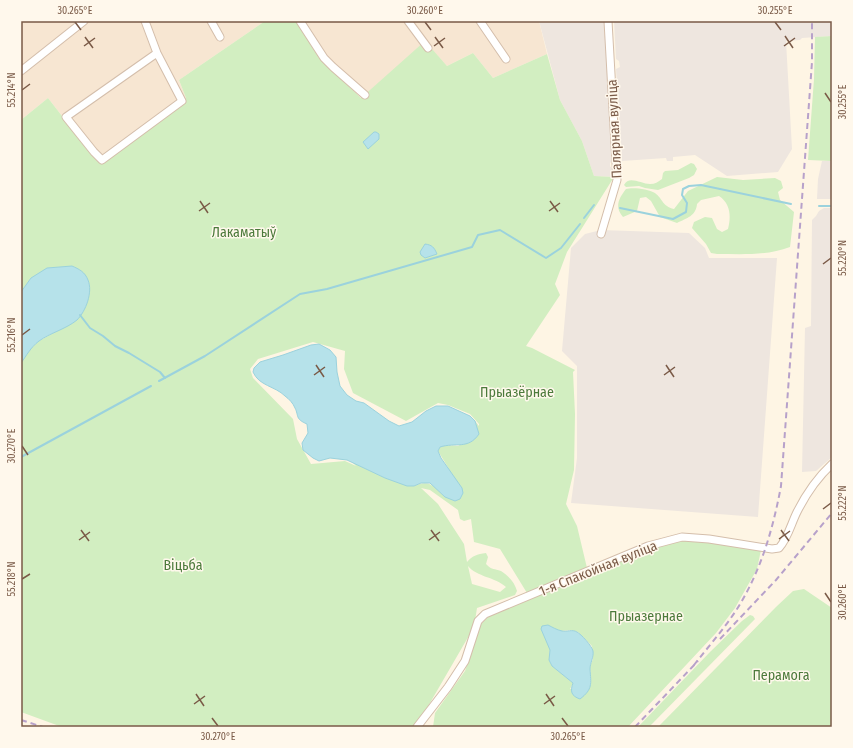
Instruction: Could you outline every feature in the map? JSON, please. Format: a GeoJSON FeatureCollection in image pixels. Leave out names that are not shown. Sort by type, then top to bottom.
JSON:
{"type":"FeatureCollection","features":[{"type":"Feature","properties":{"kind":"street"},"geometry":{"type":"LineString","coordinates":[[21,71],[84,21]]}},
{"type":"Feature","properties":{"kind":"street"},"geometry":{"type":"LineString","coordinates":[[145,21],[157,53],[182,101],[102,160],[66,118],[157,53]]}},
{"type":"Feature","properties":{"kind":"street"},"geometry":{"type":"LineString","coordinates":[[211,21],[220,36]]}},
{"type":"Feature","properties":{"kind":"street"},"geometry":{"type":"LineString","coordinates":[[300,21],[324,58],[365,95]]}},
{"type":"Feature","properties":{"kind":"street"},"geometry":{"type":"LineString","coordinates":[[408,21],[428,48]]}},
{"type":"Feature","properties":{"kind":"street"},"geometry":{"type":"LineString","coordinates":[[480,21],[506,59]]}},
{"type":"Feature","properties":{"kind":"street","name":"Палярная вуліца"},"geometry":{"type":"LineString","coordinates":[[601,234],[617,180],[608,21]]}},
{"type":"Feature","properties":{"kind":"street","name":"1-я Спакойная вуліца"},"geometry":{"type":"LineString","coordinates":[[417,727],[435,705],[465,661],[478,621],[485,614],[648,546],[682,537],[709,539],[772,549],[779,548],[785,542],[798,510],[813,486],[832,464]]}},
{"type":"Feature","properties":{"kind":"shaded area"},"geometry":{"type":"Polygon","coordinates":[[[21,21],[265,21],[179,80],[186,98],[106,160],[97,161],[48,98],[21,120],[21,21]]]}},
{"type":"Feature","properties":{"kind":"shaded area"},"geometry":{"type":"Polygon","coordinates":[[[296,21],[539,21],[547,54],[493,78],[473,53],[447,66],[425,42],[362,98],[321,60],[296,21]]]}},
{"type":"Feature","properties":{"kind":"shaded area"},"geometry":{"type":"Polygon","coordinates":[[[539,21],[604,21],[613,160],[610,163],[610,166],[613,170],[614,177],[594,176],[582,141],[560,100],[539,21]]]}},
{"type":"Feature","properties":{"kind":"shaded area"},"geometry":{"type":"Polygon","coordinates":[[[614,21],[832,21],[832,36],[802,38],[800,40],[786,41],[792,149],[778,172],[727,176],[695,155],[673,157],[673,161],[667,161],[666,158],[622,161],[616,69],[620,67],[619,61],[616,59],[614,21]]]}},
{"type":"Feature","properties":{"kind":"shaded area"},"geometry":{"type":"Polygon","coordinates":[[[822,161],[832,161],[832,199],[817,199],[818,179],[822,161]]]}},
{"type":"Feature","properties":{"kind":"shaded area"},"geometry":{"type":"Polygon","coordinates":[[[824,208],[832,208],[832,457],[816,471],[802,472],[805,328],[811,326],[812,220],[819,211],[824,208]]]}},
{"type":"Feature","properties":{"kind":"shaded area"},"geometry":{"type":"Polygon","coordinates":[[[601,230],[689,233],[705,248],[709,258],[777,258],[758,517],[571,503],[577,458],[577,366],[562,351],[571,248],[585,234],[601,230]]]}},
{"type":"Feature","properties":{"kind":"green space"},"geometry":{"type":"Polygon","coordinates":[[[265,21],[296,21],[321,60],[361,98],[425,41],[447,66],[473,53],[493,78],[547,54],[560,100],[582,141],[594,176],[614,177],[567,252],[555,284],[560,295],[526,346],[575,370],[573,372],[575,414],[574,470],[566,504],[577,526],[587,568],[527,593],[500,549],[474,542],[471,519],[464,521],[460,519],[458,510],[430,490],[421,488],[438,504],[464,544],[467,562],[475,556],[486,553],[488,557],[486,564],[490,568],[501,571],[507,575],[513,582],[517,591],[515,595],[477,608],[474,627],[416,727],[62,727],[21,712],[21,363],[28,351],[39,341],[76,320],[31,278],[21,292],[21,120],[48,98],[97,161],[106,160],[186,98],[179,80],[265,21]],[[313,342],[258,359],[250,369],[253,378],[293,419],[297,439],[311,464],[345,461],[356,466],[352,462],[385,478],[414,486],[424,483],[431,485],[445,497],[449,469],[438,451],[440,447],[446,445],[458,446],[478,434],[475,421],[479,426],[479,424],[470,414],[448,405],[438,403],[406,421],[353,393],[344,369],[345,351],[313,342]],[[468,566],[472,584],[500,592],[506,587],[497,581],[476,573],[468,566]]]}},
{"type":"Feature","properties":{"kind":"green space"},"geometry":{"type":"Polygon","coordinates":[[[832,36],[832,161],[808,160],[814,79],[815,37],[832,36]]]}},
{"type":"Feature","properties":{"kind":"green space"},"geometry":{"type":"Polygon","coordinates":[[[691,163],[694,164],[697,169],[694,175],[658,190],[639,186],[626,187],[624,185],[626,182],[632,180],[647,184],[655,183],[662,179],[665,171],[678,170],[691,163]]]}},
{"type":"Feature","properties":{"kind":"green space"},"geometry":{"type":"Polygon","coordinates":[[[717,177],[743,180],[775,178],[781,181],[783,188],[778,192],[780,200],[794,212],[790,247],[772,252],[754,254],[711,253],[706,244],[692,228],[694,222],[705,217],[712,218],[717,229],[722,232],[728,229],[730,215],[728,207],[719,196],[701,200],[697,204],[693,214],[677,223],[660,217],[651,201],[646,197],[640,198],[637,211],[623,217],[620,213],[618,203],[626,189],[645,189],[655,193],[667,206],[674,209],[688,191],[717,177]]]}},
{"type":"Feature","properties":{"kind":"green space","name":"Прыазернае"},"geometry":{"type":"Polygon","coordinates":[[[706,540],[761,550],[757,569],[735,608],[716,633],[628,727],[433,727],[435,713],[465,671],[481,624],[488,617],[642,552],[676,541],[706,540]],[[558,630],[550,650],[549,660],[552,666],[573,683],[570,689],[591,685],[590,666],[593,659],[592,646],[578,632],[570,630],[558,630]]]}},
{"type":"Feature","properties":{"kind":"green space","name":"Перамога"},"geometry":{"type":"Polygon","coordinates":[[[804,589],[832,608],[832,727],[658,727],[776,607],[793,591],[804,589]]]}},
{"type":"Feature","properties":{"kind":"green space"},"geometry":{"type":"Polygon","coordinates":[[[750,615],[755,619],[649,727],[638,727],[710,652],[750,615]]]}},
{"type":"Feature","properties":{"kind":"water"},"geometry":{"type":"Polygon","coordinates":[[[374,132],[379,134],[379,139],[368,149],[363,142],[374,132]]]}},
{"type":"Feature","properties":{"kind":"water"},"geometry":{"type":"Polygon","coordinates":[[[425,244],[432,247],[437,254],[425,258],[421,255],[420,252],[425,244]]]}},
{"type":"Feature","properties":{"kind":"water"},"geometry":{"type":"Polygon","coordinates":[[[72,266],[87,277],[90,290],[86,307],[77,320],[73,323],[39,341],[21,363],[21,292],[31,278],[47,268],[72,266]]]}},
{"type":"Feature","properties":{"kind":"water"},"geometry":{"type":"Polygon","coordinates":[[[319,344],[330,350],[336,357],[340,386],[347,395],[356,401],[364,403],[389,421],[399,426],[412,422],[426,411],[436,406],[448,406],[470,416],[475,421],[479,434],[475,439],[466,444],[440,447],[438,451],[441,458],[462,488],[463,493],[460,499],[455,501],[445,497],[430,483],[407,486],[385,478],[347,460],[330,458],[319,461],[303,450],[302,443],[308,433],[307,424],[299,419],[294,406],[289,400],[281,393],[259,380],[253,372],[254,368],[260,362],[311,345],[319,344]]]}},
{"type":"Feature","properties":{"kind":"water"},"geometry":{"type":"Polygon","coordinates":[[[548,625],[562,631],[577,632],[586,640],[593,651],[590,667],[590,686],[587,692],[580,699],[572,693],[573,683],[552,666],[549,660],[550,650],[541,629],[542,626],[548,625]]]}},
{"type":"Feature","properties":{"kind":"waterway"},"geometry":{"type":"LineString","coordinates":[[620,208],[673,219],[686,212],[687,203],[682,195],[683,189],[689,186],[701,185],[791,204]]}},
{"type":"Feature","properties":{"kind":"waterway"},"geometry":{"type":"LineString","coordinates":[[584,218],[594,205]]}},
{"type":"Feature","properties":{"kind":"waterway"},"geometry":{"type":"LineString","coordinates":[[819,206],[832,206]]}},
{"type":"Feature","properties":{"kind":"waterway"},"geometry":{"type":"LineString","coordinates":[[159,381],[205,356],[300,294],[327,289],[472,247],[478,235],[500,230],[546,258],[561,248],[580,224]]}},
{"type":"Feature","properties":{"kind":"waterway"},"geometry":{"type":"LineString","coordinates":[[80,315],[90,328],[115,346],[160,372],[165,378]]}},
{"type":"Feature","properties":{"kind":"waterway"},"geometry":{"type":"LineString","coordinates":[[21,457],[151,386]]}},
{"type":"Feature","properties":{"kind":"railway"},"geometry":{"type":"LineString","coordinates":[[694,665],[737,609],[753,580],[770,534],[781,486],[812,62],[812,21]]}},
{"type":"Feature","properties":{"kind":"railway"},"geometry":{"type":"LineString","coordinates":[[720,639],[776,580],[832,513]]}},
{"type":"Feature","properties":{"kind":"railway"},"geometry":{"type":"LineString","coordinates":[[635,727],[698,661]]}},
{"type":"Feature","properties":{"kind":"railway"},"geometry":{"type":"LineString","coordinates":[[21,720],[43,727]]}},
{"type":"Feature","properties":{"kind":"park label","name":"Лакаматыў"},"geometry":{"type":"Point","coordinates":[244,232]}},
{"type":"Feature","properties":{"kind":"park label","name":"Прыазёрнае"},"geometry":{"type":"Point","coordinates":[517,392]}},
{"type":"Feature","properties":{"kind":"park label","name":"Віцьба"},"geometry":{"type":"Point","coordinates":[183,565]}}]}
